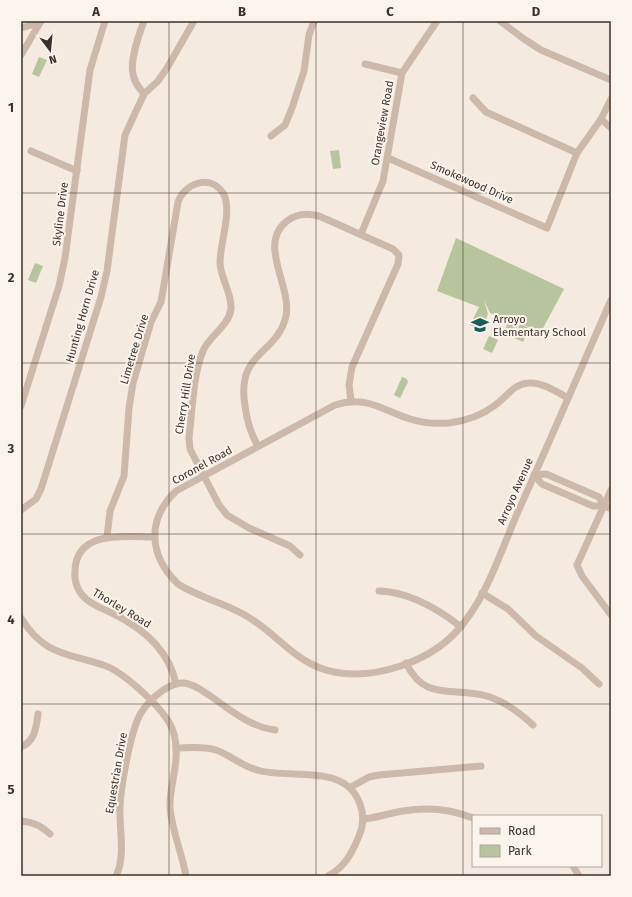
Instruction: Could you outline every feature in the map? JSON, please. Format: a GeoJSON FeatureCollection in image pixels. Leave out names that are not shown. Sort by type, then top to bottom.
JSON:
{"type":"FeatureCollection","features":[{"type":"Feature","properties":{"kind":"street","name":"Skyline Drive"},"geometry":{"type":"LineString","coordinates":[[21,406],[24,386],[63,268],[90,70],[105,21]]}},
{"type":"Feature","properties":{"kind":"street"},"geometry":{"type":"LineString","coordinates":[[144,21],[133,58],[132,74],[136,83],[144,94],[158,81],[168,68],[194,21]]}},
{"type":"Feature","properties":{"kind":"street"},"geometry":{"type":"LineString","coordinates":[[271,136],[285,125],[292,108],[304,71],[309,35],[314,21]]}},
{"type":"Feature","properties":{"kind":"street","name":"Orangeview Road"},"geometry":{"type":"LineString","coordinates":[[361,234],[380,190],[388,158],[402,73],[437,21]]}},
{"type":"Feature","properties":{"kind":"street"},"geometry":{"type":"LineString","coordinates":[[500,21],[541,50],[611,80]]}},
{"type":"Feature","properties":{"kind":"street"},"geometry":{"type":"LineString","coordinates":[[21,28],[40,22]]}},
{"type":"Feature","properties":{"kind":"street"},"geometry":{"type":"LineString","coordinates":[[21,55],[40,22]]}},
{"type":"Feature","properties":{"kind":"street"},"geometry":{"type":"LineString","coordinates":[[365,64],[402,73]]}},
{"type":"Feature","properties":{"kind":"street","name":"Hunting Horn Drive"},"geometry":{"type":"LineString","coordinates":[[21,510],[36,499],[41,489],[101,297],[108,271],[124,140],[128,126],[144,94]]}},
{"type":"Feature","properties":{"kind":"street"},"geometry":{"type":"LineString","coordinates":[[473,98],[486,112],[577,153],[601,119],[611,99]]}},
{"type":"Feature","properties":{"kind":"street"},"geometry":{"type":"LineString","coordinates":[[601,119],[611,128]]}},
{"type":"Feature","properties":{"kind":"street"},"geometry":{"type":"LineString","coordinates":[[31,151],[77,171]]}},
{"type":"Feature","properties":{"kind":"street","name":"Smokewood Drive"},"geometry":{"type":"LineString","coordinates":[[388,158],[547,228],[577,153]]}},
{"type":"Feature","properties":{"kind":"street","name":"Cherry Hill Drive"},"geometry":{"type":"LineString","coordinates":[[204,182],[219,188],[226,202],[220,264],[231,303],[227,320],[202,352],[189,438],[190,449],[203,476],[227,515],[249,528],[290,546],[300,555]]}},
{"type":"Feature","properties":{"kind":"street","name":"Limetree Drive"},"geometry":{"type":"LineString","coordinates":[[107,537],[110,511],[124,476],[129,408],[133,383],[152,322],[162,302],[178,202],[181,194],[186,188],[194,184],[204,182]]}},
{"type":"Feature","properties":{"kind":"street"},"geometry":{"type":"LineString","coordinates":[[258,446],[251,436],[248,426],[243,381],[250,365],[279,330],[286,315],[285,293],[275,253],[278,233],[282,225],[294,216],[306,214],[319,216],[393,249],[399,255],[398,264],[352,367],[349,385],[351,401]]}},
{"type":"Feature","properties":{"kind":"street","name":"Arroyo Avenue"},"geometry":{"type":"LineString","coordinates":[[406,663],[436,649],[461,627],[473,611],[611,300]]}},
{"type":"Feature","properties":{"kind":"street","name":"Coronel Road"},"geometry":{"type":"LineString","coordinates":[[406,663],[383,672],[362,674],[334,672],[306,662],[283,646],[255,621],[242,613],[178,584],[164,569],[159,559],[154,537],[160,514],[170,496],[182,486],[326,409],[351,401],[369,403],[420,422],[442,423],[464,420],[486,411],[503,399],[512,389],[523,383],[535,383],[568,398]]}},
{"type":"Feature","properties":{"kind":"street"},"geometry":{"type":"LineString","coordinates":[[534,475],[546,474],[599,497],[609,508]]}},
{"type":"Feature","properties":{"kind":"street"},"geometry":{"type":"LineString","coordinates":[[534,475],[542,484],[593,506],[609,508]]}},
{"type":"Feature","properties":{"kind":"street"},"geometry":{"type":"LineString","coordinates":[[611,490],[609,508],[577,565],[582,576],[611,614]]}},
{"type":"Feature","properties":{"kind":"street","name":"Thorley Road"},"geometry":{"type":"LineString","coordinates":[[154,537],[107,537],[89,544],[80,555],[75,569],[77,587],[83,596],[90,602],[132,624],[154,641],[170,661],[176,684]]}},
{"type":"Feature","properties":{"kind":"street"},"geometry":{"type":"LineString","coordinates":[[379,591],[402,593],[427,604],[461,627]]}},
{"type":"Feature","properties":{"kind":"street"},"geometry":{"type":"LineString","coordinates":[[482,593],[508,609],[536,636],[582,668],[599,684]]}},
{"type":"Feature","properties":{"kind":"street"},"geometry":{"type":"LineString","coordinates":[[21,618],[30,631],[45,645],[63,655],[110,667],[125,676],[151,702],[170,725],[176,748],[176,761],[170,789],[170,808],[173,827],[186,876]]}},
{"type":"Feature","properties":{"kind":"street"},"geometry":{"type":"LineString","coordinates":[[406,663],[412,674],[424,686],[435,690],[489,697],[519,712],[533,725]]}},
{"type":"Feature","properties":{"kind":"street"},"geometry":{"type":"LineString","coordinates":[[176,684],[193,686],[250,722],[264,728],[275,730]]}},
{"type":"Feature","properties":{"kind":"street","name":"Equestrian Drive"},"geometry":{"type":"LineString","coordinates":[[116,876],[121,858],[120,804],[132,741],[138,719],[151,702],[163,690],[176,684]]}},
{"type":"Feature","properties":{"kind":"street"},"geometry":{"type":"LineString","coordinates":[[21,747],[30,742],[34,736],[38,714]]}},
{"type":"Feature","properties":{"kind":"street"},"geometry":{"type":"LineString","coordinates":[[176,748],[210,748],[257,770],[330,777],[351,788],[358,797],[363,818],[362,829],[351,854],[343,866],[328,876]]}},
{"type":"Feature","properties":{"kind":"street"},"geometry":{"type":"LineString","coordinates":[[351,788],[369,777],[379,775],[481,766]]}},
{"type":"Feature","properties":{"kind":"street"},"geometry":{"type":"LineString","coordinates":[[363,818],[383,817],[412,809],[446,810],[472,818]]}},
{"type":"Feature","properties":{"kind":"street"},"geometry":{"type":"LineString","coordinates":[[21,821],[37,824],[50,834]]}},
{"type":"Feature","properties":{"kind":"street"},"geometry":{"type":"LineString","coordinates":[[574,867],[580,876]]}},
{"type":"Feature","properties":{"kind":"green space"},"geometry":{"type":"Polygon","coordinates":[[[39,57],[47,60],[39,77],[32,74],[39,57]]]}},
{"type":"Feature","properties":{"kind":"green space"},"geometry":{"type":"Polygon","coordinates":[[[339,150],[341,168],[333,169],[330,151],[339,150]]]}},
{"type":"Feature","properties":{"kind":"green space"},"geometry":{"type":"Polygon","coordinates":[[[456,238],[564,289],[541,332],[519,323],[512,337],[503,333],[510,319],[490,313],[484,300],[488,314],[484,324],[474,327],[470,325],[479,307],[437,291],[456,238]]]}},
{"type":"Feature","properties":{"kind":"green space"},"geometry":{"type":"Polygon","coordinates":[[[35,263],[43,266],[36,283],[28,280],[35,263]]]}},
{"type":"Feature","properties":{"kind":"green space"},"geometry":{"type":"Polygon","coordinates":[[[520,324],[529,328],[523,342],[514,338],[520,324]]]}},
{"type":"Feature","properties":{"kind":"green space"},"geometry":{"type":"Polygon","coordinates":[[[489,336],[498,340],[492,353],[483,349],[489,336]]]}},
{"type":"Feature","properties":{"kind":"green space"},"geometry":{"type":"Polygon","coordinates":[[[402,377],[407,379],[408,382],[400,398],[394,395],[402,377]]]}},
{"type":"Feature","properties":{"kind":"place","name":"Arroyo Elementary School"},"geometry":{"type":"Point","coordinates":[480,325]}}]}
